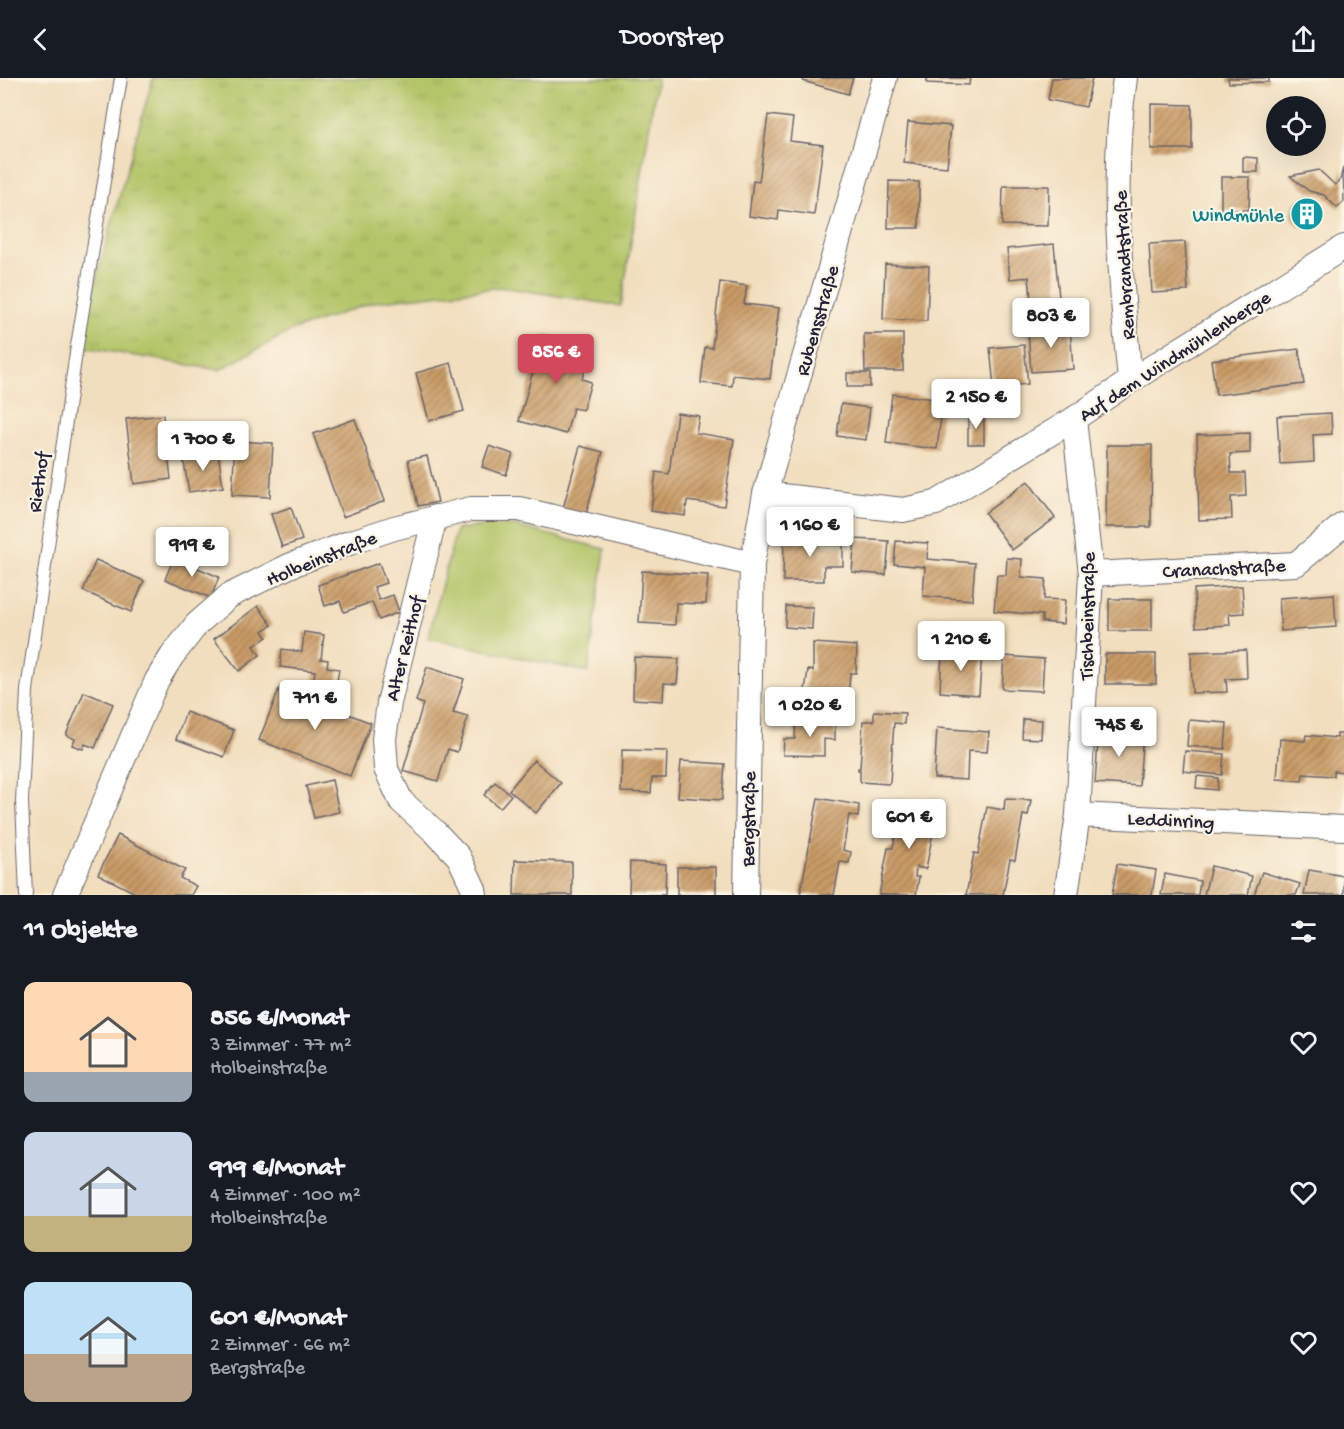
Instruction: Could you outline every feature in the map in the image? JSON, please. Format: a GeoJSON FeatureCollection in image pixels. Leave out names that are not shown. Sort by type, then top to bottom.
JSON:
{"type":"FeatureCollection","features":[{"type":"Feature","properties":{"kind":"street","name":"Rubensstraße"},"geometry":{"type":"LineString","coordinates":[[752,564],[765,494],[885,78]]}},
{"type":"Feature","properties":{"kind":"street","name":"Rembrandtstraße"},"geometry":{"type":"LineString","coordinates":[[1125,78],[1121,106],[1118,239],[1130,381]]}},
{"type":"Feature","properties":{"kind":"street","name":"Auf dem Windmühlenberge"},"geometry":{"type":"LineString","coordinates":[[765,494],[903,510],[936,503],[1344,247]]}},
{"type":"Feature","properties":{"kind":"street","name":"Tischbeinstraße"},"geometry":{"type":"LineString","coordinates":[[1074,418],[1091,574],[1078,815]]}},
{"type":"Feature","properties":{"kind":"street","name":"Holbeinstraße"},"geometry":{"type":"LineString","coordinates":[[65,895],[157,680],[172,656],[197,624],[229,596],[289,566],[382,532],[435,517],[471,509],[519,508],[752,564]]}},
{"type":"Feature","properties":{"kind":"street","name":"Alter Reithof"},"geometry":{"type":"LineString","coordinates":[[435,517],[389,703],[384,739],[386,769],[401,801],[459,857],[475,895]]}},
{"type":"Feature","properties":{"kind":"street","name":"Cranachstraße"},"geometry":{"type":"LineString","coordinates":[[1091,574],[1296,564],[1344,524]]}},
{"type":"Feature","properties":{"kind":"street","name":"Bergstraße"},"geometry":{"type":"LineString","coordinates":[[746,895],[752,564]]}},
{"type":"Feature","properties":{"kind":"street","name":"Leddinring"},"geometry":{"type":"LineString","coordinates":[[1078,815],[1344,828]]}},
{"type":"Feature","properties":{"kind":"street"},"geometry":{"type":"LineString","coordinates":[[1066,895],[1078,815]]}},
{"type":"Feature","properties":{"kind":"lane","name":"Riethof"},"geometry":{"type":"LineString","coordinates":[[26,895],[22,801],[27,690],[75,358],[122,78]]}},
{"type":"Feature","properties":{"kind":"green space"},"geometry":{"type":"Polygon","coordinates":[[[153,78],[657,78],[621,306],[502,287],[373,302],[291,331],[219,370],[77,346],[153,78]]]}},
{"type":"Feature","properties":{"kind":"green space"},"geometry":{"type":"Polygon","coordinates":[[[489,525],[515,526],[605,549],[588,672],[428,638],[456,530],[489,525]]]}},
{"type":"Feature","properties":{"kind":"building"},"geometry":{"type":"Polygon","coordinates":[[[804,78],[853,78],[848,94],[803,81],[804,78]]]}},
{"type":"Feature","properties":{"kind":"building"},"geometry":{"type":"Polygon","coordinates":[[[927,78],[970,78],[969,85],[927,83],[927,78]]]}},
{"type":"Feature","properties":{"kind":"building"},"geometry":{"type":"Polygon","coordinates":[[[1052,78],[1092,78],[1086,107],[1048,100],[1052,78]]]}},
{"type":"Feature","properties":{"kind":"building"},"geometry":{"type":"Polygon","coordinates":[[[1228,78],[1269,78],[1269,82],[1229,83],[1228,78]]]}},
{"type":"Feature","properties":{"kind":"building"},"geometry":{"type":"Polygon","coordinates":[[[1151,104],[1192,105],[1192,149],[1151,149],[1151,104]]]}},
{"type":"Feature","properties":{"kind":"building"},"geometry":{"type":"Polygon","coordinates":[[[768,115],[793,118],[790,141],[823,145],[814,215],[779,210],[778,220],[749,216],[753,181],[759,182],[768,115]]]}},
{"type":"Feature","properties":{"kind":"building"},"geometry":{"type":"Polygon","coordinates":[[[908,122],[951,126],[947,167],[904,163],[908,122]]]}},
{"type":"Feature","properties":{"kind":"building"},"geometry":{"type":"Polygon","coordinates":[[[1243,157],[1258,158],[1258,172],[1243,172],[1243,157]]]}},
{"type":"Feature","properties":{"kind":"building"},"geometry":{"type":"Polygon","coordinates":[[[1343,168],[1344,202],[1337,208],[1324,195],[1309,191],[1290,176],[1319,170],[1335,185],[1340,180],[1343,168]]]}},
{"type":"Feature","properties":{"kind":"building"},"geometry":{"type":"Polygon","coordinates":[[[1221,177],[1250,177],[1249,210],[1221,210],[1221,177]]]}},
{"type":"Feature","properties":{"kind":"building"},"geometry":{"type":"Polygon","coordinates":[[[889,181],[919,182],[919,228],[888,228],[889,181]]]}},
{"type":"Feature","properties":{"kind":"building"},"geometry":{"type":"Polygon","coordinates":[[[1003,186],[1049,186],[1048,226],[1002,225],[1003,186]]]}},
{"type":"Feature","properties":{"kind":"building","name":"Windmühle"},"geometry":{"type":"Polygon","coordinates":[[[1307,198],[1318,202],[1322,213],[1318,224],[1307,228],[1296,224],[1292,213],[1296,202],[1307,198]]]}},
{"type":"Feature","properties":{"kind":"building"},"geometry":{"type":"Polygon","coordinates":[[[1185,242],[1188,291],[1152,293],[1149,244],[1185,242]]]}},
{"type":"Feature","properties":{"kind":"building"},"geometry":{"type":"Polygon","coordinates":[[[1054,244],[1059,297],[1031,300],[1029,277],[1010,279],[1007,249],[1054,244]]]}},
{"type":"Feature","properties":{"kind":"building"},"geometry":{"type":"Polygon","coordinates":[[[885,264],[929,266],[927,321],[883,319],[885,264]]]}},
{"type":"Feature","properties":{"kind":"building"},"geometry":{"type":"Polygon","coordinates":[[[720,282],[747,286],[744,304],[779,308],[770,379],[733,375],[732,386],[701,383],[705,347],[712,348],[720,282]]]}},
{"type":"Feature","properties":{"kind":"building"},"geometry":{"type":"Polygon","coordinates":[[[1070,326],[1073,369],[1031,372],[1028,330],[1070,326]]]}},
{"type":"Feature","properties":{"kind":"building"},"geometry":{"type":"Polygon","coordinates":[[[864,334],[903,334],[903,371],[865,371],[864,334]]]}},
{"type":"Feature","properties":{"kind":"building"},"geometry":{"type":"Polygon","coordinates":[[[543,335],[591,348],[582,379],[591,382],[583,410],[573,408],[566,434],[519,421],[543,335]]]}},
{"type":"Feature","properties":{"kind":"building"},"geometry":{"type":"Polygon","coordinates":[[[1024,345],[1028,384],[994,387],[990,348],[1024,345]]]}},
{"type":"Feature","properties":{"kind":"building"},"geometry":{"type":"Polygon","coordinates":[[[1299,349],[1304,384],[1216,395],[1211,360],[1299,349]]]}},
{"type":"Feature","properties":{"kind":"building"},"geometry":{"type":"Polygon","coordinates":[[[451,363],[464,411],[429,421],[416,373],[451,363]]]}},
{"type":"Feature","properties":{"kind":"building"},"geometry":{"type":"Polygon","coordinates":[[[847,373],[870,373],[870,387],[847,387],[847,373]]]}},
{"type":"Feature","properties":{"kind":"building"},"geometry":{"type":"Polygon","coordinates":[[[892,394],[943,400],[937,449],[886,443],[892,394]]]}},
{"type":"Feature","properties":{"kind":"building"},"geometry":{"type":"Polygon","coordinates":[[[841,404],[870,408],[866,440],[837,436],[841,404]]]}},
{"type":"Feature","properties":{"kind":"building"},"geometry":{"type":"Polygon","coordinates":[[[677,413],[699,416],[696,433],[734,439],[724,506],[687,501],[685,516],[651,511],[656,472],[669,474],[677,413]]]}},
{"type":"Feature","properties":{"kind":"building"},"geometry":{"type":"Polygon","coordinates":[[[1331,413],[1332,434],[1313,435],[1314,462],[1280,464],[1277,416],[1331,413]]]}},
{"type":"Feature","properties":{"kind":"building"},"geometry":{"type":"Polygon","coordinates":[[[163,415],[171,479],[134,484],[126,419],[163,415]]]}},
{"type":"Feature","properties":{"kind":"building"},"geometry":{"type":"Polygon","coordinates":[[[968,416],[984,416],[984,444],[968,444],[968,416]]]}},
{"type":"Feature","properties":{"kind":"building"},"geometry":{"type":"Polygon","coordinates":[[[355,419],[385,501],[343,517],[313,434],[355,419]]]}},
{"type":"Feature","properties":{"kind":"building"},"geometry":{"type":"Polygon","coordinates":[[[1250,433],[1250,453],[1230,454],[1231,473],[1245,473],[1246,496],[1231,497],[1232,519],[1199,520],[1197,435],[1250,433]]]}},
{"type":"Feature","properties":{"kind":"building"},"geometry":{"type":"Polygon","coordinates":[[[235,441],[273,443],[270,497],[232,495],[235,441]]]}},
{"type":"Feature","properties":{"kind":"building"},"geometry":{"type":"Polygon","coordinates":[[[1107,445],[1152,445],[1151,527],[1106,527],[1107,445]]]}},
{"type":"Feature","properties":{"kind":"building"},"geometry":{"type":"Polygon","coordinates":[[[489,446],[513,454],[506,475],[482,467],[489,446]]]}},
{"type":"Feature","properties":{"kind":"building"},"geometry":{"type":"Polygon","coordinates":[[[580,446],[603,452],[585,518],[562,512],[580,446]]]}},
{"type":"Feature","properties":{"kind":"building"},"geometry":{"type":"Polygon","coordinates":[[[218,452],[223,487],[189,492],[183,457],[218,452]]]}},
{"type":"Feature","properties":{"kind":"building"},"geometry":{"type":"Polygon","coordinates":[[[427,456],[438,502],[418,506],[408,460],[427,456]]]}},
{"type":"Feature","properties":{"kind":"building"},"geometry":{"type":"Polygon","coordinates":[[[1028,481],[1055,518],[1012,550],[985,513],[1028,481]]]}},
{"type":"Feature","properties":{"kind":"building"},"geometry":{"type":"Polygon","coordinates":[[[291,507],[302,540],[282,547],[271,514],[291,507]]]}},
{"type":"Feature","properties":{"kind":"building"},"geometry":{"type":"Polygon","coordinates":[[[801,533],[825,534],[825,545],[843,545],[843,566],[824,566],[824,581],[783,581],[784,538],[801,539],[801,533]]]}},
{"type":"Feature","properties":{"kind":"building"},"geometry":{"type":"Polygon","coordinates":[[[855,539],[889,541],[886,575],[852,572],[855,539]]]}},
{"type":"Feature","properties":{"kind":"building"},"geometry":{"type":"Polygon","coordinates":[[[896,541],[928,543],[927,559],[975,563],[972,600],[923,596],[925,567],[894,564],[896,541]]]}},
{"type":"Feature","properties":{"kind":"building"},"geometry":{"type":"Polygon","coordinates":[[[174,558],[219,577],[211,598],[165,579],[174,558]]]}},
{"type":"Feature","properties":{"kind":"building"},"geometry":{"type":"Polygon","coordinates":[[[1007,558],[1022,559],[1021,577],[1046,579],[1044,599],[1065,600],[1063,624],[1042,622],[1042,615],[994,611],[997,575],[1006,575],[1007,558]]]}},
{"type":"Feature","properties":{"kind":"building"},"geometry":{"type":"Polygon","coordinates":[[[96,560],[144,581],[131,612],[83,591],[96,560]]]}},
{"type":"Feature","properties":{"kind":"building"},"geometry":{"type":"Polygon","coordinates":[[[379,563],[386,583],[374,587],[379,600],[393,595],[399,612],[379,620],[372,602],[344,612],[340,601],[325,606],[318,585],[379,563]]]}},
{"type":"Feature","properties":{"kind":"building"},"geometry":{"type":"Polygon","coordinates":[[[642,571],[708,575],[706,604],[676,603],[675,625],[639,623],[642,571]]]}},
{"type":"Feature","properties":{"kind":"building"},"geometry":{"type":"Polygon","coordinates":[[[1242,586],[1244,613],[1229,614],[1230,625],[1196,627],[1194,589],[1242,586]]]}},
{"type":"Feature","properties":{"kind":"building"},"geometry":{"type":"Polygon","coordinates":[[[1334,594],[1336,627],[1281,631],[1279,598],[1334,594]]]}},
{"type":"Feature","properties":{"kind":"building"},"geometry":{"type":"Polygon","coordinates":[[[1109,599],[1152,599],[1152,631],[1109,631],[1109,599]]]}},
{"type":"Feature","properties":{"kind":"building"},"geometry":{"type":"Polygon","coordinates":[[[258,606],[272,625],[263,631],[267,637],[254,646],[260,655],[239,671],[214,639],[258,606]]]}},
{"type":"Feature","properties":{"kind":"building"},"geometry":{"type":"Polygon","coordinates":[[[786,606],[813,607],[812,629],[785,627],[786,606]]]}},
{"type":"Feature","properties":{"kind":"building"},"geometry":{"type":"Polygon","coordinates":[[[304,632],[324,635],[321,659],[328,660],[327,667],[339,669],[336,687],[313,684],[315,671],[280,667],[282,649],[302,652],[304,632]]]}},
{"type":"Feature","properties":{"kind":"building"},"geometry":{"type":"Polygon","coordinates":[[[813,643],[857,646],[856,673],[850,673],[848,700],[804,697],[808,670],[813,671],[813,643]]]}},
{"type":"Feature","properties":{"kind":"building"},"geometry":{"type":"Polygon","coordinates":[[[942,650],[982,653],[979,695],[940,692],[942,650]]]}},
{"type":"Feature","properties":{"kind":"building"},"geometry":{"type":"Polygon","coordinates":[[[1246,650],[1247,678],[1226,679],[1227,692],[1192,693],[1191,652],[1246,650]]]}},
{"type":"Feature","properties":{"kind":"building"},"geometry":{"type":"Polygon","coordinates":[[[1105,654],[1156,654],[1156,684],[1105,684],[1105,654]]]}},
{"type":"Feature","properties":{"kind":"building"},"geometry":{"type":"Polygon","coordinates":[[[1004,656],[1044,659],[1042,691],[1002,689],[1004,656]]]}},
{"type":"Feature","properties":{"kind":"building"},"geometry":{"type":"Polygon","coordinates":[[[634,657],[679,659],[677,684],[664,683],[663,701],[633,699],[634,657]]]}},
{"type":"Feature","properties":{"kind":"building"},"geometry":{"type":"Polygon","coordinates":[[[427,667],[464,679],[453,713],[468,717],[457,752],[448,749],[438,781],[403,771],[423,704],[416,701],[427,667]]]}},
{"type":"Feature","properties":{"kind":"building"},"geometry":{"type":"Polygon","coordinates":[[[280,687],[371,723],[350,776],[259,740],[280,687]]]}},
{"type":"Feature","properties":{"kind":"building"},"geometry":{"type":"Polygon","coordinates":[[[84,692],[113,704],[95,748],[85,744],[83,749],[72,745],[75,739],[66,735],[84,692]]]}},
{"type":"Feature","properties":{"kind":"building"},"geometry":{"type":"Polygon","coordinates":[[[874,711],[905,713],[904,724],[894,723],[888,784],[861,782],[860,770],[858,770],[863,721],[874,721],[874,711]]]}},
{"type":"Feature","properties":{"kind":"building"},"geometry":{"type":"Polygon","coordinates":[[[186,712],[234,730],[224,757],[176,739],[186,712]]]}},
{"type":"Feature","properties":{"kind":"building"},"geometry":{"type":"Polygon","coordinates":[[[796,719],[835,720],[835,740],[824,739],[824,756],[783,755],[784,739],[795,739],[796,719]]]}},
{"type":"Feature","properties":{"kind":"building"},"geometry":{"type":"Polygon","coordinates":[[[1023,719],[1042,720],[1041,739],[1022,738],[1023,719]]]}},
{"type":"Feature","properties":{"kind":"building"},"geometry":{"type":"Polygon","coordinates":[[[1189,720],[1227,723],[1225,749],[1187,746],[1189,720]]]}},
{"type":"Feature","properties":{"kind":"building"},"geometry":{"type":"Polygon","coordinates":[[[937,728],[989,732],[987,752],[968,751],[967,780],[934,778],[937,728]]]}},
{"type":"Feature","properties":{"kind":"building"},"geometry":{"type":"Polygon","coordinates":[[[1099,729],[1143,733],[1139,786],[1095,783],[1099,729]]]}},
{"type":"Feature","properties":{"kind":"building"},"geometry":{"type":"Polygon","coordinates":[[[1337,734],[1344,734],[1344,772],[1334,771],[1334,776],[1303,774],[1302,781],[1277,779],[1280,739],[1305,741],[1306,735],[1337,738],[1337,734]]]}},
{"type":"Feature","properties":{"kind":"building"},"geometry":{"type":"Polygon","coordinates":[[[622,750],[667,751],[666,778],[652,778],[651,793],[621,792],[622,750]]]}},
{"type":"Feature","properties":{"kind":"building"},"geometry":{"type":"Polygon","coordinates":[[[1185,751],[1224,754],[1222,775],[1183,771],[1185,751]]]}},
{"type":"Feature","properties":{"kind":"building"},"geometry":{"type":"Polygon","coordinates":[[[534,760],[561,783],[536,813],[509,790],[534,760]]]}},
{"type":"Feature","properties":{"kind":"building"},"geometry":{"type":"Polygon","coordinates":[[[681,761],[725,764],[722,800],[678,797],[681,761]]]}},
{"type":"Feature","properties":{"kind":"building"},"geometry":{"type":"Polygon","coordinates":[[[1197,776],[1218,778],[1217,790],[1196,788],[1197,776]]]}},
{"type":"Feature","properties":{"kind":"building"},"geometry":{"type":"Polygon","coordinates":[[[332,780],[339,812],[314,818],[306,786],[332,780]]]}},
{"type":"Feature","properties":{"kind":"building"},"geometry":{"type":"Polygon","coordinates":[[[495,782],[511,795],[500,808],[484,795],[495,782]]]}},
{"type":"Feature","properties":{"kind":"building"},"geometry":{"type":"Polygon","coordinates":[[[818,798],[859,805],[858,817],[849,815],[843,850],[851,852],[849,863],[840,862],[834,895],[800,895],[818,798]]]}},
{"type":"Feature","properties":{"kind":"building"},"geometry":{"type":"Polygon","coordinates":[[[1005,799],[1031,800],[1028,816],[1023,815],[1015,860],[1010,859],[1003,895],[966,895],[974,853],[978,854],[987,807],[1004,810],[1005,799]]]}},
{"type":"Feature","properties":{"kind":"building"},"geometry":{"type":"Polygon","coordinates":[[[901,802],[942,810],[939,823],[930,822],[928,831],[933,832],[926,869],[916,867],[915,877],[919,877],[916,895],[879,895],[888,848],[893,848],[901,802]]]}},
{"type":"Feature","properties":{"kind":"building"},"geometry":{"type":"Polygon","coordinates":[[[118,835],[185,870],[180,878],[196,886],[191,895],[139,895],[98,874],[118,835]]]}},
{"type":"Feature","properties":{"kind":"building"},"geometry":{"type":"Polygon","coordinates":[[[515,860],[572,862],[572,895],[514,895],[515,860]]]}},
{"type":"Feature","properties":{"kind":"building"},"geometry":{"type":"Polygon","coordinates":[[[630,862],[666,864],[665,895],[629,895],[630,862]]]}},
{"type":"Feature","properties":{"kind":"building"},"geometry":{"type":"Polygon","coordinates":[[[1117,864],[1156,870],[1152,895],[1112,895],[1117,864]]]}},
{"type":"Feature","properties":{"kind":"building"},"geometry":{"type":"Polygon","coordinates":[[[1211,866],[1252,876],[1248,895],[1204,895],[1211,866]]]}},
{"type":"Feature","properties":{"kind":"building"},"geometry":{"type":"Polygon","coordinates":[[[677,867],[716,867],[716,895],[677,895],[677,867]]]}},
{"type":"Feature","properties":{"kind":"building"},"geometry":{"type":"Polygon","coordinates":[[[1309,870],[1344,876],[1344,895],[1304,895],[1309,870]]]}},
{"type":"Feature","properties":{"kind":"building"},"geometry":{"type":"Polygon","coordinates":[[[1262,872],[1300,884],[1296,895],[1254,895],[1262,872]]]}},
{"type":"Feature","properties":{"kind":"building"},"geometry":{"type":"Polygon","coordinates":[[[1165,874],[1200,881],[1198,895],[1161,895],[1165,874]]]}},
{"type":"Feature","properties":{"kind":"place","name":"Windmühle"},"geometry":{"type":"Point","coordinates":[1307,214]}}]}
